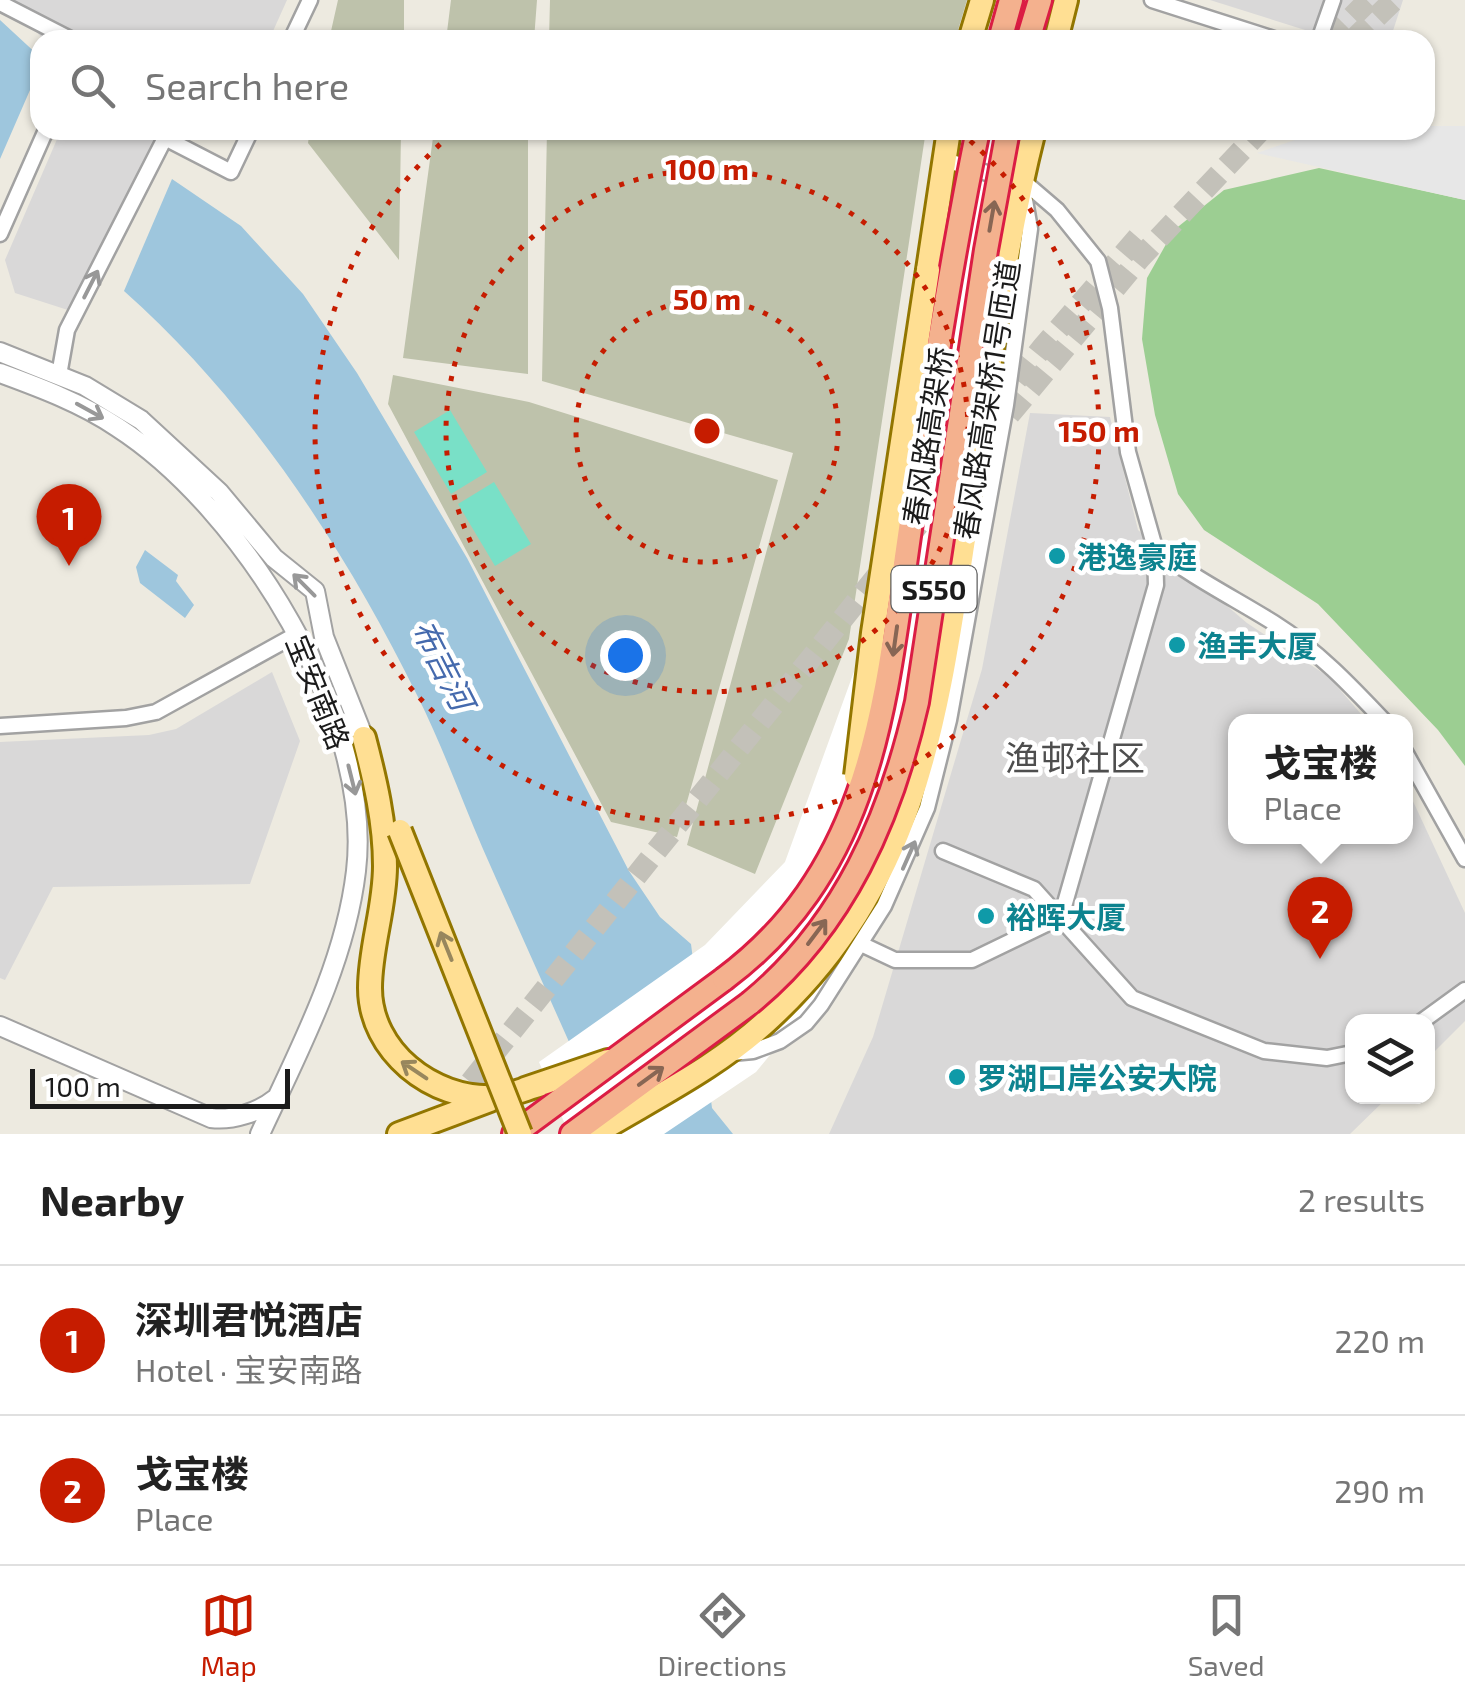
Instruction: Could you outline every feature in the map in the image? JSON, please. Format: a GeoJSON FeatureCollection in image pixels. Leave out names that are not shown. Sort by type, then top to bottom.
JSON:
{"type":"FeatureCollection","features":[{"type":"Feature","properties":{"kind":"highway"},"geometry":{"type":"LineString","coordinates":[[1003,30],[1011,0]]}},
{"type":"Feature","properties":{"kind":"highway"},"geometry":{"type":"LineString","coordinates":[[1031,30],[1040,0]]}},
{"type":"Feature","properties":{"kind":"highway","name":"春风路高架桥"},"geometry":{"type":"LineString","coordinates":[[616,1058],[724,979],[790,920],[812,891],[842,836],[859,794],[884,708],[938,348],[976,140]]}},
{"type":"Feature","properties":{"kind":"highway","name":"春风路高架桥"},"geometry":{"type":"LineString","coordinates":[[572,1134],[750,1003],[791,965],[838,904],[878,830],[902,766],[917,702],[1006,140]]}},
{"type":"Feature","properties":{"kind":"highway","name":"S550"},"geometry":{"type":"LineString","coordinates":[[517,1134],[616,1058]]}},
{"type":"Feature","properties":{"kind":"main road"},"geometry":{"type":"LineString","coordinates":[[973,30],[982,0]]}},
{"type":"Feature","properties":{"kind":"main road"},"geometry":{"type":"LineString","coordinates":[[1058,30],[1066,0]]}},
{"type":"Feature","properties":{"kind":"main road"},"geometry":{"type":"LineString","coordinates":[[842,836],[859,763],[873,633],[948,140]]}},
{"type":"Feature","properties":{"kind":"main road","name":"春风路高架桥1号匝道"},"geometry":{"type":"LineString","coordinates":[[594,1134],[720,1060],[836,963],[856,914],[889,855],[921,771],[956,595],[1021,182],[1032,140]]}},
{"type":"Feature","properties":{"kind":"main road"},"geometry":{"type":"LineString","coordinates":[[364,738],[517,1134]]}},
{"type":"Feature","properties":{"kind":"main road"},"geometry":{"type":"LineString","coordinates":[[364,738],[379,799],[385,850],[383,903],[370,986],[372,1012],[380,1036],[412,1070],[455,1090],[497,1097],[539,1085]]}},
{"type":"Feature","properties":{"kind":"main road"},"geometry":{"type":"LineString","coordinates":[[400,1134],[616,1058]]}},
{"type":"Feature","properties":{"kind":"main road"},"geometry":{"type":"LineString","coordinates":[[620,1134],[720,1060]]}},
{"type":"Feature","properties":{"kind":"street"},"geometry":{"type":"LineString","coordinates":[[296,30],[310,0]]}},
{"type":"Feature","properties":{"kind":"street"},"geometry":{"type":"LineString","coordinates":[[1152,0],[1245,30]]}},
{"type":"Feature","properties":{"kind":"street"},"geometry":{"type":"LineString","coordinates":[[1322,30],[1333,0]]}},
{"type":"Feature","properties":{"kind":"street"},"geometry":{"type":"LineString","coordinates":[[0,3],[53,30]]}},
{"type":"Feature","properties":{"kind":"street"},"geometry":{"type":"LineString","coordinates":[[0,234],[42,140]]}},
{"type":"Feature","properties":{"kind":"street"},"geometry":{"type":"LineString","coordinates":[[58,375],[67,330],[164,140]]}},
{"type":"Feature","properties":{"kind":"street"},"geometry":{"type":"LineString","coordinates":[[169,140],[232,172],[246,140]]}},
{"type":"Feature","properties":{"kind":"street"},"geometry":{"type":"LineString","coordinates":[[861,944],[895,960],[972,960],[1061,917],[1152,606],[1157,568],[1156,548],[1128,452],[1104,276],[1092,250],[1057,210],[1021,182],[945,160]]}},
{"type":"Feature","properties":{"kind":"street"},"geometry":{"type":"LineString","coordinates":[[836,963],[861,944],[912,846],[942,754],[1018,327],[1030,229],[1021,182]]}},
{"type":"Feature","properties":{"kind":"street","name":"宝安南路"},"geometry":{"type":"LineString","coordinates":[[0,352],[125,408],[219,492],[274,558],[316,591],[324,637],[364,738]]}},
{"type":"Feature","properties":{"kind":"street","name":"宝安南路"},"geometry":{"type":"LineString","coordinates":[[0,374],[48,390],[115,426],[169,468],[230,533],[297,634],[342,742],[356,797],[359,828],[354,883],[326,988],[260,1134]]}},
{"type":"Feature","properties":{"kind":"street"},"geometry":{"type":"LineString","coordinates":[[1156,548],[1188,574],[1276,624],[1330,665],[1377,714]]}},
{"type":"Feature","properties":{"kind":"street"},"geometry":{"type":"LineString","coordinates":[[0,726],[126,718],[156,712],[297,634]]}},
{"type":"Feature","properties":{"kind":"street"},"geometry":{"type":"LineString","coordinates":[[1413,766],[1465,858]]}},
{"type":"Feature","properties":{"kind":"street"},"geometry":{"type":"LineString","coordinates":[[943,851],[1034,889],[1132,998],[1264,1051],[1327,1058],[1345,1054]]}},
{"type":"Feature","properties":{"kind":"street"},"geometry":{"type":"LineString","coordinates":[[1432,1014],[1465,990]]}},
{"type":"Feature","properties":{"kind":"street"},"geometry":{"type":"LineString","coordinates":[[0,1026],[199,1115],[220,1120],[255,1112],[278,1096]]}},
{"type":"Feature","properties":{"kind":"street"},"geometry":{"type":"LineString","coordinates":[[199,1115],[226,1134]]}},
{"type":"Feature","properties":{"kind":"shaded area"},"geometry":{"type":"Polygon","coordinates":[[[7,0],[287,0],[274,30],[35,30],[7,0]]]}},
{"type":"Feature","properties":{"kind":"shaded area"},"geometry":{"type":"Polygon","coordinates":[[[338,0],[404,0],[404,30],[331,30],[338,0]]]}},
{"type":"Feature","properties":{"kind":"shaded area"},"geometry":{"type":"Polygon","coordinates":[[[451,0],[537,0],[535,30],[447,30],[451,0]]]}},
{"type":"Feature","properties":{"kind":"shaded area"},"geometry":{"type":"Polygon","coordinates":[[[550,0],[967,0],[958,30],[549,30],[550,0]]]}},
{"type":"Feature","properties":{"kind":"shaded area"},"geometry":{"type":"Polygon","coordinates":[[[1210,0],[1403,0],[1393,30],[1305,30],[1210,0]]]}},
{"type":"Feature","properties":{"kind":"shaded area"},"geometry":{"type":"Polygon","coordinates":[[[1435,126],[1465,126],[1465,200],[1257,153],[1295,140],[1435,140],[1435,126]]]}},
{"type":"Feature","properties":{"kind":"shaded area"},"geometry":{"type":"Polygon","coordinates":[[[57,140],[157,140],[71,311],[15,293],[5,260],[57,140]]]}},
{"type":"Feature","properties":{"kind":"shaded area"},"geometry":{"type":"Polygon","coordinates":[[[401,140],[399,260],[308,143],[401,140]]]}},
{"type":"Feature","properties":{"kind":"shaded area"},"geometry":{"type":"Polygon","coordinates":[[[433,140],[528,140],[528,374],[403,358],[433,140]]]}},
{"type":"Feature","properties":{"kind":"shaded area"},"geometry":{"type":"Polygon","coordinates":[[[547,140],[924,140],[849,639],[755,874],[687,845],[793,453],[542,381],[547,140]]]}},
{"type":"Feature","properties":{"kind":"shaded area"},"geometry":{"type":"Polygon","coordinates":[[[393,375],[529,402],[778,480],[677,837],[611,822],[388,404],[393,375]]]}},
{"type":"Feature","properties":{"kind":"shaded area"},"geometry":{"type":"Polygon","coordinates":[[[1030,413],[1110,417],[1138,530],[1247,623],[1329,677],[1361,714],[1228,714],[1228,844],[1413,844],[1413,801],[1465,913],[1465,1021],[1435,1051],[1435,1014],[1345,1014],[1345,1104],[1381,1104],[1350,1134],[829,1134],[873,1037],[982,669],[1030,413]]]}},
{"type":"Feature","properties":{"kind":"shaded area"},"geometry":{"type":"Polygon","coordinates":[[[272,672],[300,741],[250,884],[53,887],[5,980],[0,978],[0,742],[149,735],[176,729],[272,672]]]}},
{"type":"Feature","properties":{"kind":"green space"},"geometry":{"type":"Polygon","coordinates":[[[1319,168],[1465,200],[1465,766],[1438,730],[1318,604],[1204,530],[1178,494],[1155,415],[1142,339],[1147,278],[1174,230],[1224,190],[1319,168]]]}},
{"type":"Feature","properties":{"kind":"green space"},"geometry":{"type":"Polygon","coordinates":[[[450,410],[487,472],[451,494],[414,432],[450,410]]]}},
{"type":"Feature","properties":{"kind":"green space"},"geometry":{"type":"Polygon","coordinates":[[[494,482],[531,544],[495,566],[458,504],[494,482]]]}},
{"type":"Feature","properties":{"kind":"water"},"geometry":{"type":"Polygon","coordinates":[[[0,20],[30,48],[30,90],[0,159],[0,20]]]}},
{"type":"Feature","properties":{"kind":"water","name":"布吉河"},"geometry":{"type":"Polygon","coordinates":[[[172,179],[241,226],[303,294],[357,373],[467,558],[629,871],[660,917],[691,944],[712,1108],[733,1134],[610,1134],[426,714],[358,585],[252,428],[212,380],[124,291],[172,179]]]}},
{"type":"Feature","properties":{"kind":"water"},"geometry":{"type":"Polygon","coordinates":[[[145,550],[178,575],[176,581],[194,605],[185,618],[140,583],[136,567],[145,550]]]}},
{"type":"Feature","properties":{"kind":"pier"},"geometry":{"type":"Polygon","coordinates":[[[955,140],[1022,140],[986,331],[1006,335],[995,420],[927,783],[887,878],[820,994],[756,1072],[664,1134],[569,1134],[539,1062],[705,945],[785,862],[864,644],[955,140]]]}},
{"type":"Feature","properties":{"kind":"tunnel"},"geometry":{"type":"LineString","coordinates":[[1339,30],[1369,0]]}},
{"type":"Feature","properties":{"kind":"tunnel"},"geometry":{"type":"LineString","coordinates":[[1363,30],[1394,0]]}},
{"type":"Feature","properties":{"kind":"tunnel"},"geometry":{"type":"LineString","coordinates":[[450,1108],[934,505],[1140,258],[1252,140]]}},
{"type":"Feature","properties":{"kind":"tunnel"},"geometry":{"type":"LineString","coordinates":[[975,431],[1141,234]]}},
{"type":"Feature","properties":{"kind":"place","name":"港逸豪庭"},"geometry":{"type":"Point","coordinates":[1057,556]}},
{"type":"Feature","properties":{"kind":"place","name":"深圳君悦酒店"},"geometry":{"type":"Point","coordinates":[69,566]}},
{"type":"Feature","properties":{"kind":"place","name":"渔丰大厦"},"geometry":{"type":"Point","coordinates":[1177,645]}},
{"type":"Feature","properties":{"kind":"place","name":"裕晖大厦"},"geometry":{"type":"Point","coordinates":[986,916]}},
{"type":"Feature","properties":{"kind":"place","name":"戈宝楼"},"geometry":{"type":"Point","coordinates":[1320,959]}},
{"type":"Feature","properties":{"kind":"place","name":"罗湖口岸公安大院"},"geometry":{"type":"Point","coordinates":[957,1077]}},
{"type":"Feature","properties":{"kind":"district","name":"渔邨社区"},"geometry":{"type":"Point","coordinates":[1075,757]}}]}
